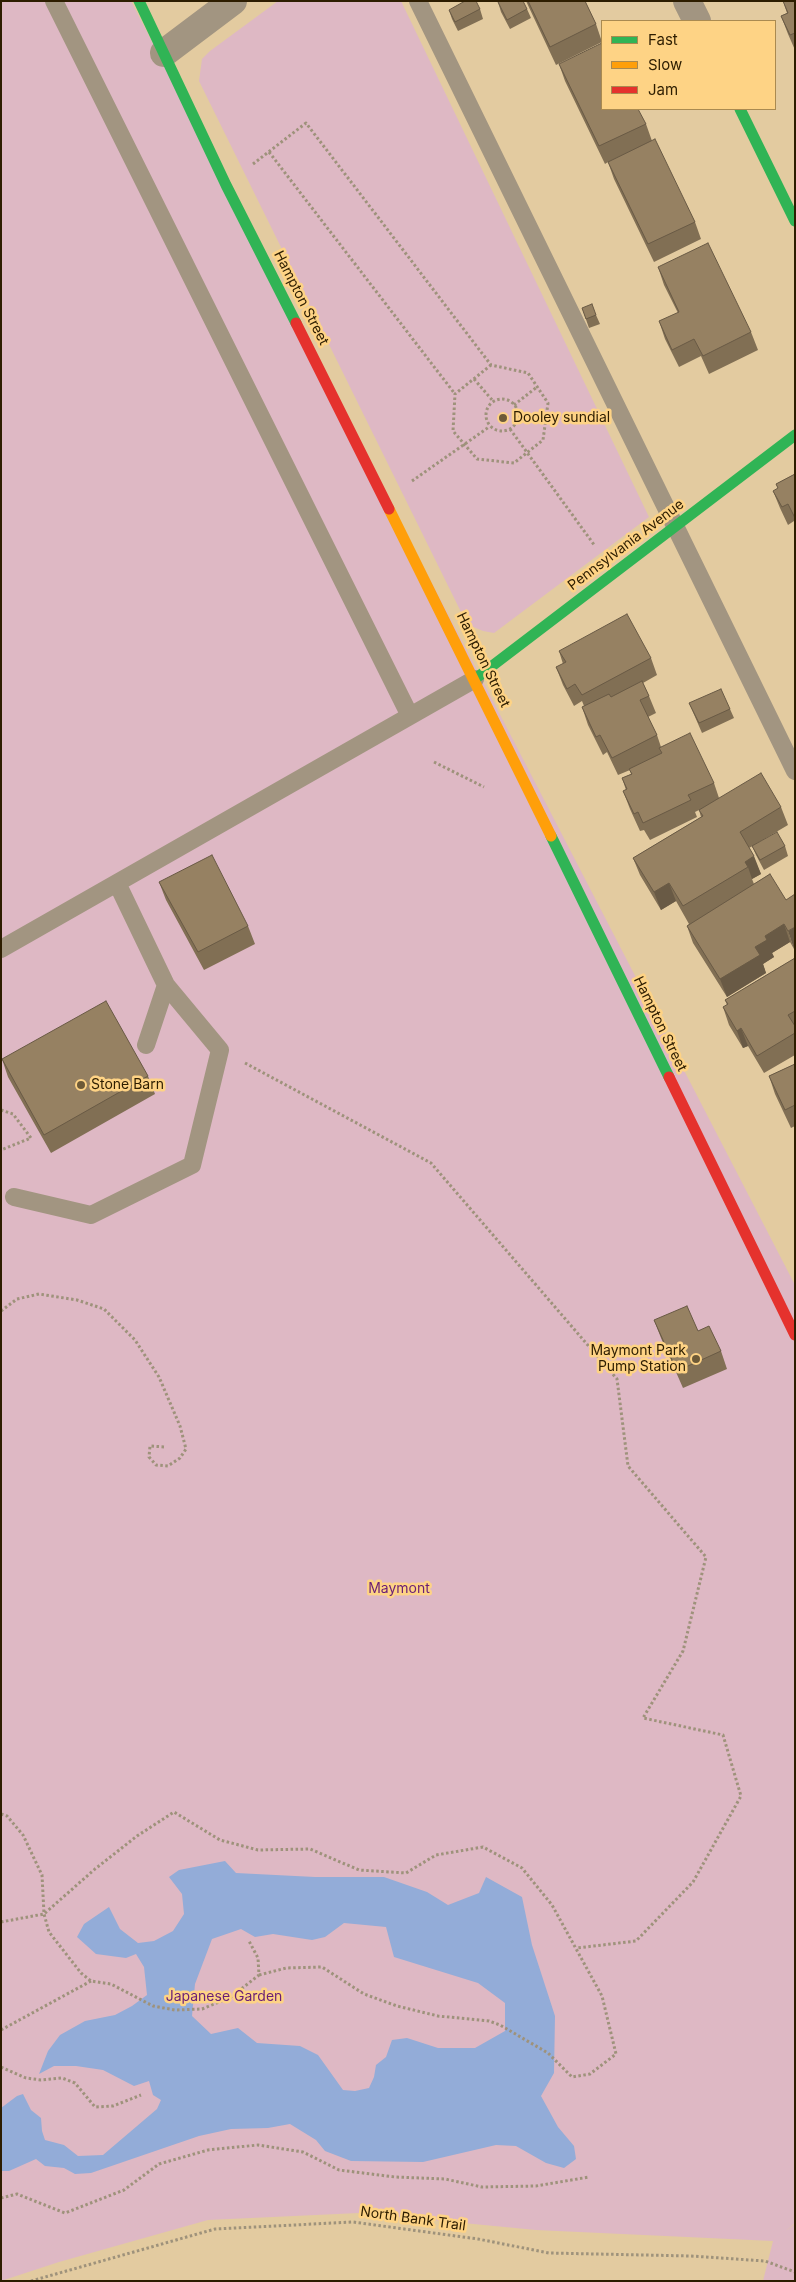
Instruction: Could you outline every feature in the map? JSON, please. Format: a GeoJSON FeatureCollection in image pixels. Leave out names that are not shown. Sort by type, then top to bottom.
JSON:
{"type":"FeatureCollection","features":[{"type":"Feature","properties":{"kind":"street","name":"Hampton Street"},"geometry":{"type":"LineString","coordinates":[[139,1],[226,185],[386,499],[788,1301],[795,1335]]}},
{"type":"Feature","properties":{"kind":"street"},"geometry":{"type":"LineString","coordinates":[[164,53],[233,1]]}},
{"type":"Feature","properties":{"kind":"street"},"geometry":{"type":"LineString","coordinates":[[687,1],[696,20]]}},
{"type":"Feature","properties":{"kind":"street"},"geometry":{"type":"LineString","coordinates":[[740,110],[795,221]]}},
{"type":"Feature","properties":{"kind":"street","name":"Pennsylvania Avenue"},"geometry":{"type":"LineString","coordinates":[[475,679],[795,435]]}},
{"type":"Feature","properties":{"kind":"lane"},"geometry":{"type":"LineString","coordinates":[[54,1],[410,716]]}},
{"type":"Feature","properties":{"kind":"lane"},"geometry":{"type":"LineString","coordinates":[[418,1],[795,771]]}},
{"type":"Feature","properties":{"kind":"lane"},"geometry":{"type":"LineString","coordinates":[[1,949],[475,679]]}},
{"type":"Feature","properties":{"kind":"lane"},"geometry":{"type":"LineString","coordinates":[[14,1197],[91,1215],[192,1165],[220,1050],[166,985],[118,883]]}},
{"type":"Feature","properties":{"kind":"lane"},"geometry":{"type":"LineString","coordinates":[[146,1045],[166,985]]}},
{"type":"Feature","properties":{"kind":"path"},"geometry":{"type":"LineString","coordinates":[[306,123],[491,366],[528,373],[548,403],[543,440],[514,462],[477,459],[453,431],[455,394],[269,152],[306,123]]}},
{"type":"Feature","properties":{"kind":"path"},"geometry":{"type":"LineString","coordinates":[[455,394],[491,366]]}},
{"type":"Feature","properties":{"kind":"path"},"geometry":{"type":"LineString","coordinates":[[474,379],[493,401]]}},
{"type":"Feature","properties":{"kind":"path"},"geometry":{"type":"LineString","coordinates":[[514,405],[537,387]]}},
{"type":"Feature","properties":{"kind":"path"},"geometry":{"type":"LineString","coordinates":[[502,399],[512,402],[514,405],[518,409],[518,419],[510,429],[506,432],[497,431],[489,427],[485,413],[493,401],[502,399]]}},
{"type":"Feature","properties":{"kind":"path"},"geometry":{"type":"LineString","coordinates":[[386,499],[489,427]]}},
{"type":"Feature","properties":{"kind":"path"},"geometry":{"type":"LineString","coordinates":[[510,429],[596,547]]}},
{"type":"Feature","properties":{"kind":"path"},"geometry":{"type":"LineString","coordinates":[[434,762],[484,787]]}},
{"type":"Feature","properties":{"kind":"path"},"geometry":{"type":"LineString","coordinates":[[220,1050],[431,1163],[617,1379],[628,1466],[706,1557],[682,1651],[643,1718],[723,1735],[741,1796],[693,1882],[636,1941],[577,1948]]}},
{"type":"Feature","properties":{"kind":"path"},"geometry":{"type":"LineString","coordinates":[[1,1110],[13,1114],[31,1138],[1,1150]]}},
{"type":"Feature","properties":{"kind":"path"},"geometry":{"type":"LineString","coordinates":[[1,1311],[17,1299],[39,1294],[77,1300],[104,1309],[135,1340],[159,1377],[180,1426],[186,1449],[180,1458],[168,1466],[156,1466],[149,1457],[150,1446],[165,1448]]}},
{"type":"Feature","properties":{"kind":"path"},"geometry":{"type":"LineString","coordinates":[[1,1814],[7,1816],[23,1835],[42,1875],[44,1914],[49,1932],[81,1973],[91,1981],[111,1984],[153,2006],[175,2010],[202,2009],[231,1997],[259,1975],[286,1968],[322,1967],[364,1994],[397,2006],[438,2016],[489,2021],[500,2025],[548,2053],[572,2077],[590,2074],[616,2054],[602,1996],[552,1905],[522,1868],[483,1847],[436,1856],[406,1873],[359,1870],[310,1849],[258,1850],[220,1840],[174,1812],[137,1836],[95,1869],[44,1914],[1,1922]]}},
{"type":"Feature","properties":{"kind":"path"},"geometry":{"type":"LineString","coordinates":[[249,1941],[258,1958],[259,1975]]}},
{"type":"Feature","properties":{"kind":"path"},"geometry":{"type":"LineString","coordinates":[[1,2030],[91,1981]]}},
{"type":"Feature","properties":{"kind":"path"},"geometry":{"type":"LineString","coordinates":[[1,2067],[26,2078],[41,2080],[62,2078],[75,2083],[94,2107],[113,2106],[141,2095]]}},
{"type":"Feature","properties":{"kind":"path"},"geometry":{"type":"LineString","coordinates":[[1,2198],[17,2194],[65,2213],[124,2190],[159,2164],[208,2150],[258,2146],[302,2152],[339,2170],[395,2177],[445,2179],[482,2187],[536,2186],[589,2177]]}},
{"type":"Feature","properties":{"kind":"path","name":"North Bank Trail"},"geometry":{"type":"LineString","coordinates":[[31,2281],[214,2229],[353,2222],[478,2239],[549,2253],[691,2256],[765,2261],[795,2272]]}},
{"type":"Feature","properties":{"kind":"green space","name":"Maymont"},"geometry":{"type":"Polygon","coordinates":[[[1,1],[131,1],[795,1285],[795,2223],[786,2231],[795,2224],[795,2281],[763,2281],[773,2241],[536,2230],[359,2213],[208,2220],[59,2262],[1,2281],[1,1]]]}},
{"type":"Feature","properties":{"kind":"green space"},"geometry":{"type":"Polygon","coordinates":[[[278,1],[401,1],[649,517],[494,633],[469,625],[461,612],[199,81],[202,59],[210,51],[278,1]]]}},
{"type":"Feature","properties":{"kind":"water"},"geometry":{"type":"Polygon","coordinates":[[[225,1861],[236,1873],[315,1877],[384,1877],[427,1892],[448,1905],[479,1893],[486,1877],[522,1897],[532,1945],[555,2016],[554,2073],[541,2096],[558,2127],[574,2146],[576,2159],[564,2168],[546,2163],[516,2146],[496,2145],[423,2162],[351,2161],[325,2151],[316,2140],[290,2124],[268,2128],[231,2129],[199,2136],[91,2173],[75,2174],[64,2168],[45,2166],[36,2159],[9,2171],[1,2171],[1,2108],[17,2096],[23,2094],[31,2110],[41,2118],[45,2140],[64,2145],[78,2156],[103,2155],[157,2109],[161,2100],[153,2095],[149,2081],[134,2086],[103,2070],[76,2066],[54,2066],[39,2074],[48,2051],[60,2035],[85,2021],[115,2015],[147,1995],[144,1967],[136,1954],[126,1958],[96,1954],[77,1937],[84,1924],[109,1907],[120,1929],[138,1943],[154,1941],[173,1931],[184,1914],[182,1894],[169,1877],[179,1870],[225,1861]],[[344,1923],[325,1937],[312,1940],[273,1934],[255,1937],[241,1929],[212,1939],[195,1984],[192,2016],[211,2034],[238,2028],[257,2043],[300,2046],[318,2055],[343,2090],[355,2091],[369,2088],[374,2077],[376,2065],[386,2057],[392,2040],[407,2038],[438,2048],[475,2048],[505,2031],[505,2003],[478,1983],[394,1957],[386,1927],[344,1923]]]}},
{"type":"Feature","properties":{"kind":"building"},"geometry":{"type":"Polygon","coordinates":[[[465,1],[476,1],[480,9],[455,22],[449,10],[465,1]]]}},
{"type":"Feature","properties":{"kind":"building"},"geometry":{"type":"Polygon","coordinates":[[[523,1],[527,9],[507,20],[498,2],[523,1]]]}},
{"type":"Feature","properties":{"kind":"building"},"geometry":{"type":"Polygon","coordinates":[[[528,1],[585,1],[596,24],[550,47],[528,1]]]}},
{"type":"Feature","properties":{"kind":"building"},"geometry":{"type":"Polygon","coordinates":[[[783,1],[795,1],[795,33],[790,35],[781,16],[788,13],[783,1]]]}},
{"type":"Feature","properties":{"kind":"building"},"geometry":{"type":"Polygon","coordinates":[[[601,43],[601,110],[639,110],[646,124],[599,146],[559,64],[601,43]]]}},
{"type":"Feature","properties":{"kind":"building"},"geometry":{"type":"Polygon","coordinates":[[[655,139],[695,222],[648,244],[608,162],[655,139]]]}},
{"type":"Feature","properties":{"kind":"building"},"geometry":{"type":"Polygon","coordinates":[[[708,243],[751,332],[703,356],[694,339],[672,350],[659,321],[679,312],[658,267],[708,243]]]}},
{"type":"Feature","properties":{"kind":"building"},"geometry":{"type":"Polygon","coordinates":[[[592,304],[596,315],[586,319],[582,308],[592,304]]]}},
{"type":"Feature","properties":{"kind":"building"},"geometry":{"type":"Polygon","coordinates":[[[795,474],[795,518],[788,504],[782,507],[773,491],[778,488],[776,484],[795,474]]]}},
{"type":"Feature","properties":{"kind":"building"},"geometry":{"type":"Polygon","coordinates":[[[627,614],[651,658],[582,695],[575,684],[567,689],[556,667],[566,662],[559,651],[627,614]]]}},
{"type":"Feature","properties":{"kind":"building"},"geometry":{"type":"Polygon","coordinates":[[[642,681],[649,696],[640,700],[657,735],[612,758],[600,735],[596,737],[582,707],[609,694],[611,697],[642,681]]]}},
{"type":"Feature","properties":{"kind":"building"},"geometry":{"type":"Polygon","coordinates":[[[721,689],[730,709],[699,723],[689,703],[721,689]]]}},
{"type":"Feature","properties":{"kind":"building"},"geometry":{"type":"Polygon","coordinates":[[[690,733],[714,783],[688,795],[691,800],[643,823],[638,812],[634,814],[623,791],[627,789],[622,778],[632,774],[629,769],[662,753],[659,748],[690,733]]]}},
{"type":"Feature","properties":{"kind":"building"},"geometry":{"type":"Polygon","coordinates":[[[761,773],[781,807],[740,832],[754,856],[745,862],[748,867],[683,906],[669,883],[654,892],[633,858],[703,816],[699,810],[761,773]]]}},
{"type":"Feature","properties":{"kind":"building"},"geometry":{"type":"Polygon","coordinates":[[[777,832],[785,846],[760,860],[752,846],[777,832]]]}},
{"type":"Feature","properties":{"kind":"building"},"geometry":{"type":"Polygon","coordinates":[[[212,855],[248,926],[198,952],[159,882],[212,855]]]}},
{"type":"Feature","properties":{"kind":"building"},"geometry":{"type":"Polygon","coordinates":[[[770,874],[786,900],[795,894],[795,927],[788,931],[784,924],[765,936],[767,940],[755,947],[760,955],[720,979],[687,926],[770,874]]]}},
{"type":"Feature","properties":{"kind":"building"},"geometry":{"type":"Polygon","coordinates":[[[795,958],[795,1011],[788,1015],[795,1026],[795,1033],[757,1056],[741,1028],[737,1031],[723,1007],[728,1004],[725,1000],[795,958]]]}},
{"type":"Feature","properties":{"kind":"building","name":"Stone Barn"},"geometry":{"type":"Polygon","coordinates":[[[106,1001],[148,1076],[44,1135],[2,1059],[106,1001]]]}},
{"type":"Feature","properties":{"kind":"building"},"geometry":{"type":"Polygon","coordinates":[[[795,1064],[795,1105],[785,1110],[769,1076],[795,1064]]]}},
{"type":"Feature","properties":{"kind":"building"},"geometry":{"type":"Polygon","coordinates":[[[687,1306],[698,1331],[709,1326],[721,1351],[677,1371],[654,1320],[687,1306]]]}},
{"type":"Feature","properties":{"kind":"traffic: fast"},"geometry":{"type":"LineString","coordinates":[[139,1],[226,185],[296,323]]}},
{"type":"Feature","properties":{"kind":"traffic: fast"},"geometry":{"type":"LineString","coordinates":[[740,110],[795,221]]}},
{"type":"Feature","properties":{"kind":"traffic: fast"},"geometry":{"type":"LineString","coordinates":[[475,679],[795,435]]}},
{"type":"Feature","properties":{"kind":"traffic: fast"},"geometry":{"type":"LineString","coordinates":[[551,836],[669,1077]]}},
{"type":"Feature","properties":{"kind":"traffic: slow"},"geometry":{"type":"LineString","coordinates":[[389,509],[551,836]]}},
{"type":"Feature","properties":{"kind":"traffic: jam"},"geometry":{"type":"LineString","coordinates":[[296,323],[389,509]]}},
{"type":"Feature","properties":{"kind":"traffic: jam"},"geometry":{"type":"LineString","coordinates":[[669,1077],[795,1335]]}},
{"type":"Feature","properties":{"kind":"place","name":"Dooley sundial"},"geometry":{"type":"Point","coordinates":[503,418]}},
{"type":"Feature","properties":{"kind":"place","name":"Stone Barn"},"geometry":{"type":"Point","coordinates":[81,1085]}},
{"type":"Feature","properties":{"kind":"place","name":"Maymont Park Pump Station"},"geometry":{"type":"Point","coordinates":[696,1359]}},
{"type":"Feature","properties":{"kind":"park label","name":"Japanese Garden"},"geometry":{"type":"Point","coordinates":[224,1997]}}]}
